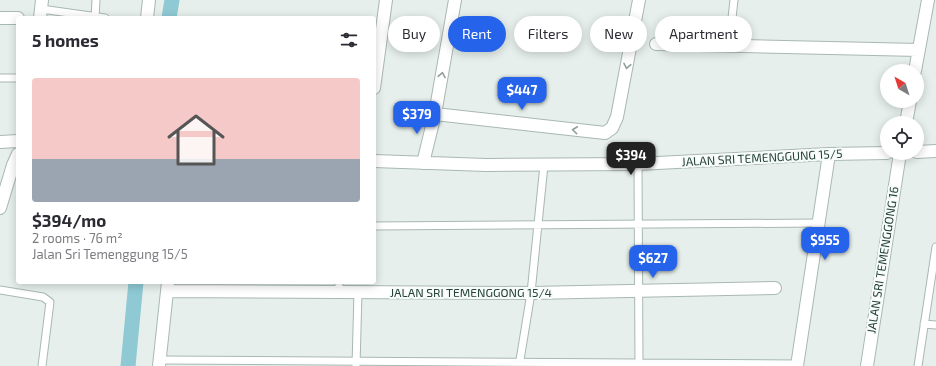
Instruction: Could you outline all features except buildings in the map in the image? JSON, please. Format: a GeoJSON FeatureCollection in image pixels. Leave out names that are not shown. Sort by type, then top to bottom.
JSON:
{"type":"FeatureCollection","features":[{"type":"Feature","properties":{"kind":"street"},"geometry":{"type":"LineString","coordinates":[[147,16],[150,0]]}},
{"type":"Feature","properties":{"kind":"street"},"geometry":{"type":"LineString","coordinates":[[376,73],[386,0]]}},
{"type":"Feature","properties":{"kind":"street"},"geometry":{"type":"LineString","coordinates":[[423,163],[435,114],[455,0]]}},
{"type":"Feature","properties":{"kind":"street"},"geometry":{"type":"LineString","coordinates":[[435,114],[605,133],[612,128],[617,117],[639,0]]}},
{"type":"Feature","properties":{"kind":"street"},"geometry":{"type":"LineString","coordinates":[[916,64],[928,0]]}},
{"type":"Feature","properties":{"kind":"street"},"geometry":{"type":"LineString","coordinates":[[0,18],[16,18]]}},
{"type":"Feature","properties":{"kind":"street"},"geometry":{"type":"LineString","coordinates":[[752,46],[919,50]]}},
{"type":"Feature","properties":{"kind":"street"},"geometry":{"type":"LineString","coordinates":[[0,142],[16,141]]}},
{"type":"Feature","properties":{"kind":"street"},"geometry":{"type":"LineString","coordinates":[[924,152],[936,151]]}},
{"type":"Feature","properties":{"kind":"street","name":"JALAN SRI TEMENGGUNG 15/5"},"geometry":{"type":"LineString","coordinates":[[376,161],[486,165],[638,164],[880,152]]}},
{"type":"Feature","properties":{"kind":"street"},"geometry":{"type":"LineString","coordinates":[[797,365],[829,154]]}},
{"type":"Feature","properties":{"kind":"street"},"geometry":{"type":"LineString","coordinates":[[0,208],[16,158]]}},
{"type":"Feature","properties":{"kind":"street","name":"JALAN SRI TEMENGGONG 16"},"geometry":{"type":"LineString","coordinates":[[867,366],[899,160]]}},
{"type":"Feature","properties":{"kind":"street"},"geometry":{"type":"LineString","coordinates":[[160,363],[168,287]]}},
{"type":"Feature","properties":{"kind":"street","name":"JALAN SRI TEMENGGONG 15/4"},"geometry":{"type":"LineString","coordinates":[[168,287],[339,287],[358,292],[531,293],[775,288]]}},
{"type":"Feature","properties":{"kind":"lane"},"geometry":{"type":"LineString","coordinates":[[95,16],[96,0]]}},
{"type":"Feature","properties":{"kind":"lane"},"geometry":{"type":"LineString","coordinates":[[732,16],[734,0]]}},
{"type":"Feature","properties":{"kind":"lane"},"geometry":{"type":"LineString","coordinates":[[41,9],[88,16]]}},
{"type":"Feature","properties":{"kind":"lane"},"geometry":{"type":"LineString","coordinates":[[0,78],[16,78]]}},
{"type":"Feature","properties":{"kind":"lane"},"geometry":{"type":"LineString","coordinates":[[638,164],[639,365]]}},
{"type":"Feature","properties":{"kind":"lane"},"geometry":{"type":"LineString","coordinates":[[519,364],[531,293],[544,165]]}},
{"type":"Feature","properties":{"kind":"lane"},"geometry":{"type":"LineString","coordinates":[[376,226],[818,223]]}},
{"type":"Feature","properties":{"kind":"lane"},"geometry":{"type":"LineString","coordinates":[[918,366],[936,247]]}},
{"type":"Feature","properties":{"kind":"lane"},"geometry":{"type":"LineString","coordinates":[[0,290],[43,297],[50,302],[42,366]]}},
{"type":"Feature","properties":{"kind":"lane"},"geometry":{"type":"LineString","coordinates":[[356,364],[358,292]]}},
{"type":"Feature","properties":{"kind":"lane"},"geometry":{"type":"LineString","coordinates":[[924,324],[936,326]]}},
{"type":"Feature","properties":{"kind":"lane"},"geometry":{"type":"LineString","coordinates":[[160,363],[797,365]]}},
{"type":"Feature","properties":{"kind":"waterway"},"geometry":{"type":"LineString","coordinates":[[169,16],[172,0]]}},
{"type":"Feature","properties":{"kind":"waterway"},"geometry":{"type":"LineString","coordinates":[[128,366],[136,284]]}}]}
